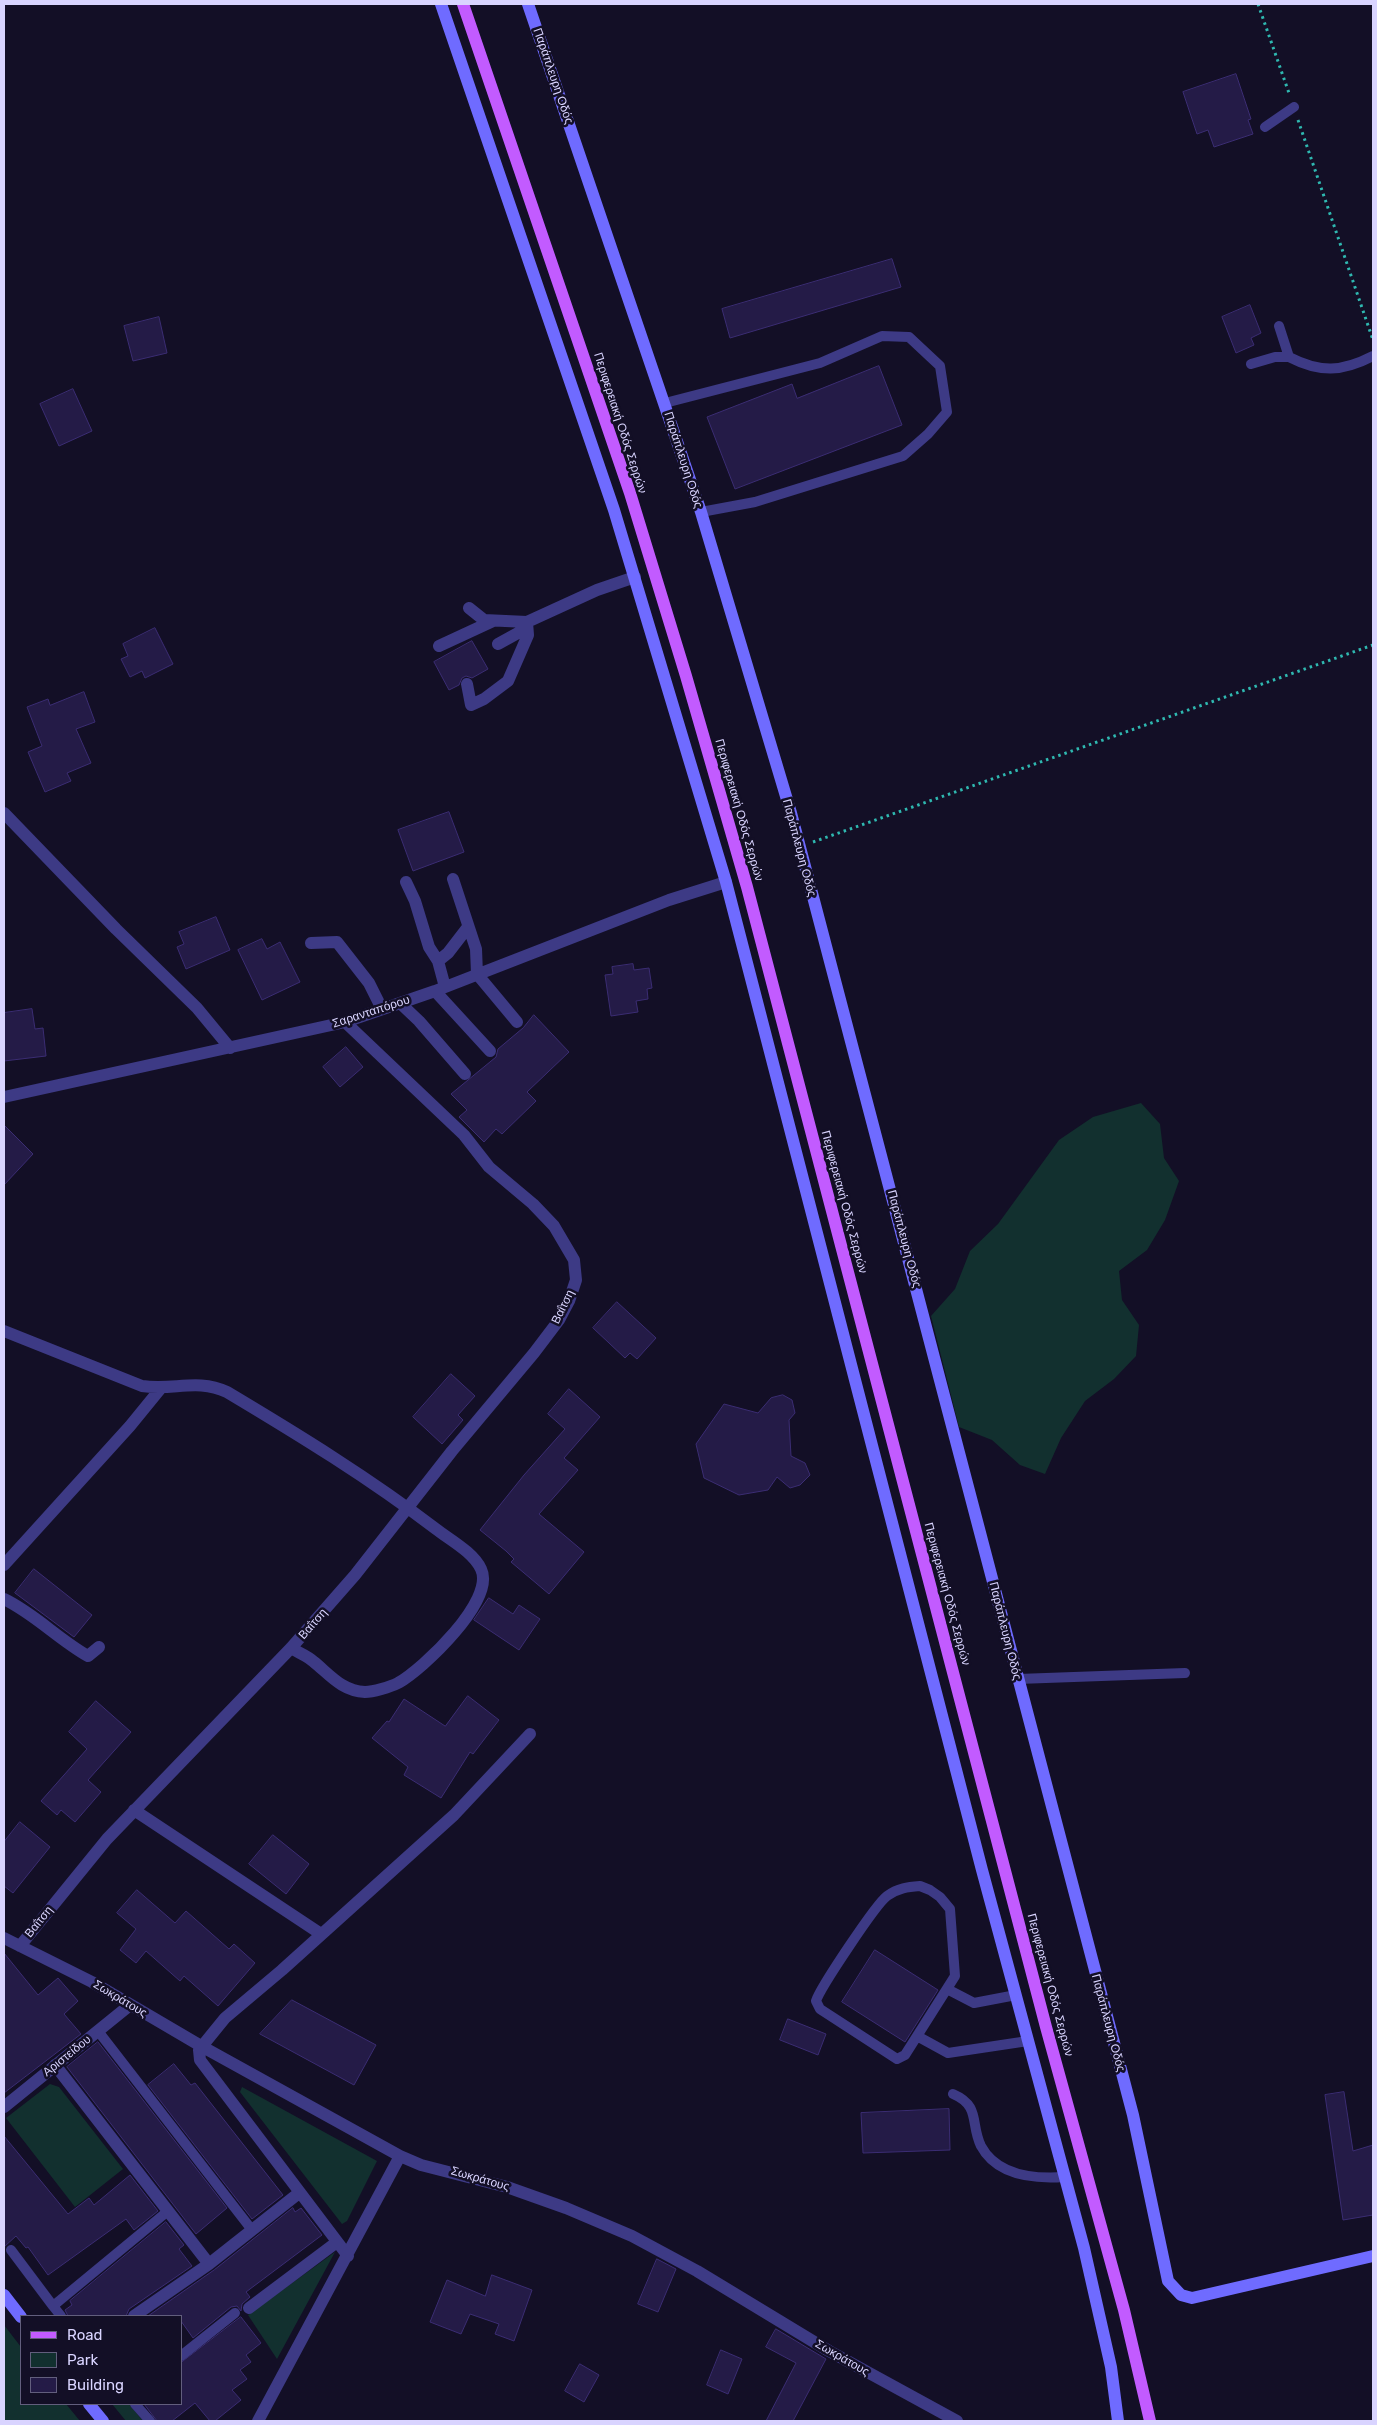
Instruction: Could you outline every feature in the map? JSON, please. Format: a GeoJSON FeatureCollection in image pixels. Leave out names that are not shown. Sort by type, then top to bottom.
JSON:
{"type":"FeatureCollection","features":[{"type":"Feature","properties":{"kind":"main road","name":"Περιφερειακή Οδός Σερρών"},"geometry":{"type":"LineString","coordinates":[[463,4],[630,493],[686,676],[747,887],[1046,2027],[1124,2310],[1150,2421]]}},
{"type":"Feature","properties":{"kind":"street"},"geometry":{"type":"LineString","coordinates":[[440,4],[578,402],[635,577],[726,882],[1028,2041],[1084,2248],[1111,2367],[1118,2421]]}},
{"type":"Feature","properties":{"kind":"street","name":"Παράπλευρη Οδός"},"geometry":{"type":"LineString","coordinates":[[528,4],[701,512],[800,847],[1137,2131],[1168,2281],[1181,2294],[1192,2298],[1373,2256]]}},
{"type":"Feature","properties":{"kind":"street"},"geometry":{"type":"LineString","coordinates":[[498,644],[527,625],[589,593],[635,577]]}},
{"type":"Feature","properties":{"kind":"street"},"geometry":{"type":"LineString","coordinates":[[469,608],[484,620],[527,625]]}},
{"type":"Feature","properties":{"kind":"street"},"geometry":{"type":"LineString","coordinates":[[439,646],[493,621]]}},
{"type":"Feature","properties":{"kind":"street"},"geometry":{"type":"LineString","coordinates":[[467,684],[471,705],[508,681],[528,635],[527,625]]}},
{"type":"Feature","properties":{"kind":"street"},"geometry":{"type":"LineString","coordinates":[[4,813],[197,1008],[230,1048]]}},
{"type":"Feature","properties":{"kind":"street"},"geometry":{"type":"LineString","coordinates":[[453,879],[476,949],[477,974],[517,1022]]}},
{"type":"Feature","properties":{"kind":"street"},"geometry":{"type":"LineString","coordinates":[[406,882],[415,901],[429,947],[438,961],[440,989],[490,1051]]}},
{"type":"Feature","properties":{"kind":"street","name":"Σαρανταπόρου"},"geometry":{"type":"LineString","coordinates":[[4,1097],[346,1022],[440,989],[670,900],[726,882]]}},
{"type":"Feature","properties":{"kind":"street"},"geometry":{"type":"LineString","coordinates":[[438,961],[448,953],[468,927]]}},
{"type":"Feature","properties":{"kind":"street"},"geometry":{"type":"LineString","coordinates":[[311,943],[337,942],[369,983],[382,1009]]}},
{"type":"Feature","properties":{"kind":"street"},"geometry":{"type":"LineString","coordinates":[[400,1003],[419,1021],[465,1074]]}},
{"type":"Feature","properties":{"kind":"street","name":"Βαΐτση"},"geometry":{"type":"LineString","coordinates":[[20,1946],[107,1839],[291,1648],[355,1575],[559,1320],[569,1301],[576,1280],[574,1260],[554,1226],[533,1204],[483,1160],[464,1135],[346,1022]]}},
{"type":"Feature","properties":{"kind":"street"},"geometry":{"type":"LineString","coordinates":[[4,1331],[130,1382],[160,1388],[199,1383],[214,1386],[227,1392],[353,1469],[409,1508],[463,1550],[481,1569],[483,1576],[480,1590],[471,1611],[457,1631],[436,1654],[397,1683],[365,1692],[345,1687],[333,1681],[314,1662],[291,1648]]}},
{"type":"Feature","properties":{"kind":"street"},"geometry":{"type":"LineString","coordinates":[[4,1565],[130,1426],[160,1388]]}},
{"type":"Feature","properties":{"kind":"street"},"geometry":{"type":"LineString","coordinates":[[4,1599],[23,1608],[66,1644],[88,1656],[99,1647]]}},
{"type":"Feature","properties":{"kind":"street"},"geometry":{"type":"LineString","coordinates":[[348,2256],[200,2060],[199,2052],[201,2046],[226,2018],[454,1815],[530,1734]]}},
{"type":"Feature","properties":{"kind":"street"},"geometry":{"type":"LineString","coordinates":[[134,1810],[321,1934]]}},
{"type":"Feature","properties":{"kind":"street","name":"Σωκράτους"},"geometry":{"type":"LineString","coordinates":[[4,1938],[92,1982],[201,2046],[400,2156],[421,2165],[484,2179],[514,2189],[566,2208],[632,2236],[855,2365],[957,2421]]}},
{"type":"Feature","properties":{"kind":"street","name":"Αριστείδου"},"geometry":{"type":"LineString","coordinates":[[4,2107],[130,2005]]}},
{"type":"Feature","properties":{"kind":"street"},"geometry":{"type":"LineString","coordinates":[[55,2065],[209,2264]]}},
{"type":"Feature","properties":{"kind":"street"},"geometry":{"type":"LineString","coordinates":[[258,2421],[400,2156]]}},
{"type":"Feature","properties":{"kind":"street"},"geometry":{"type":"LineString","coordinates":[[135,2315],[209,2264],[299,2193]]}},
{"type":"Feature","properties":{"kind":"street"},"geometry":{"type":"LineString","coordinates":[[249,2308],[337,2242]]}},
{"type":"Feature","properties":{"kind":"street"},"geometry":{"type":"LineString","coordinates":[[4,2295],[20,2316]]}},
{"type":"Feature","properties":{"kind":"street"},"geometry":{"type":"LineString","coordinates":[[90,2405],[103,2421]]}},
{"type":"Feature","properties":{"kind":"lane"},"geometry":{"type":"LineString","coordinates":[[1264,127],[1294,107]]}},
{"type":"Feature","properties":{"kind":"lane"},"geometry":{"type":"LineString","coordinates":[[1279,326],[1289,357]]}},
{"type":"Feature","properties":{"kind":"lane"},"geometry":{"type":"LineString","coordinates":[[665,403],[820,363],[882,336],[909,337],[940,366],[947,412],[928,434],[903,456],[755,502],[701,512]]}},
{"type":"Feature","properties":{"kind":"lane"},"geometry":{"type":"LineString","coordinates":[[1251,364],[1275,357],[1289,357],[1306,366],[1334,370],[1359,363],[1373,356]]}},
{"type":"Feature","properties":{"kind":"lane"},"geometry":{"type":"LineString","coordinates":[[1018,1679],[1185,1673]]}},
{"type":"Feature","properties":{"kind":"lane"},"geometry":{"type":"LineString","coordinates":[[914,1886],[930,1890],[940,1897],[950,1909],[955,1973],[917,2036],[905,2055],[897,2059],[820,2009],[816,2001],[877,1906],[897,1890],[914,1886]]}},
{"type":"Feature","properties":{"kind":"lane"},"geometry":{"type":"LineString","coordinates":[[947,1989],[974,2003],[1016,1994]]}},
{"type":"Feature","properties":{"kind":"lane"},"geometry":{"type":"LineString","coordinates":[[98,2031],[252,2230]]}},
{"type":"Feature","properties":{"kind":"lane"},"geometry":{"type":"LineString","coordinates":[[917,2036],[948,2052],[1028,2041]]}},
{"type":"Feature","properties":{"kind":"lane"},"geometry":{"type":"LineString","coordinates":[[953,2094],[961,2097],[972,2107],[981,2146],[999,2164],[1011,2171],[1033,2178],[1064,2177]]}},
{"type":"Feature","properties":{"kind":"lane"},"geometry":{"type":"LineString","coordinates":[[53,2306],[168,2212]]}},
{"type":"Feature","properties":{"kind":"lane"},"geometry":{"type":"LineString","coordinates":[[12,2250],[60,2315]]}},
{"type":"Feature","properties":{"kind":"lane"},"geometry":{"type":"LineString","coordinates":[[182,2355],[235,2314]]}},
{"type":"Feature","properties":{"kind":"lane"},"geometry":{"type":"LineString","coordinates":[[136,2405],[150,2421]]}},
{"type":"Feature","properties":{"kind":"path"},"geometry":{"type":"LineString","coordinates":[[1258,4],[1373,340]]}},
{"type":"Feature","properties":{"kind":"path"},"geometry":{"type":"LineString","coordinates":[[800,847],[1373,645]]}},
{"type":"Feature","properties":{"kind":"green space"},"geometry":{"type":"Polygon","coordinates":[[[1141,1103],[1160,1124],[1164,1158],[1179,1181],[1165,1220],[1147,1250],[1119,1271],[1122,1300],[1139,1325],[1136,1356],[1114,1379],[1085,1401],[1061,1438],[1045,1474],[1020,1465],[992,1440],[959,1427],[931,1316],[955,1289],[970,1251],[998,1224],[1059,1140],[1093,1117],[1141,1103]]]}},
{"type":"Feature","properties":{"kind":"green space"},"geometry":{"type":"Polygon","coordinates":[[[50,2084],[59,2087],[123,2169],[75,2207],[6,2118],[50,2084]]]}},
{"type":"Feature","properties":{"kind":"green space"},"geometry":{"type":"Polygon","coordinates":[[[242,2087],[377,2161],[347,2221],[342,2224],[240,2092],[242,2087]]]}},
{"type":"Feature","properties":{"kind":"green space"},"geometry":{"type":"Polygon","coordinates":[[[335,2252],[277,2359],[248,2315],[335,2252]]]}},
{"type":"Feature","properties":{"kind":"green space"},"geometry":{"type":"Polygon","coordinates":[[[4,2325],[20,2346],[20,2405],[67,2405],[80,2421],[4,2421],[4,2325]]]}},
{"type":"Feature","properties":{"kind":"green space"},"geometry":{"type":"Polygon","coordinates":[[[113,2405],[130,2405],[143,2421],[126,2421],[113,2405]]]}},
{"type":"Feature","properties":{"kind":"building"},"geometry":{"type":"Polygon","coordinates":[[[1236,74],[1251,119],[1248,120],[1253,134],[1214,147],[1208,130],[1197,134],[1183,92],[1236,74]]]}},
{"type":"Feature","properties":{"kind":"building"},"geometry":{"type":"Polygon","coordinates":[[[892,259],[901,287],[730,338],[722,309],[892,259]]]}},
{"type":"Feature","properties":{"kind":"building"},"geometry":{"type":"Polygon","coordinates":[[[1250,305],[1261,333],[1251,338],[1254,345],[1236,353],[1222,317],[1250,305]]]}},
{"type":"Feature","properties":{"kind":"building"},"geometry":{"type":"Polygon","coordinates":[[[159,317],[167,353],[133,361],[124,326],[159,317]]]}},
{"type":"Feature","properties":{"kind":"building"},"geometry":{"type":"Polygon","coordinates":[[[879,366],[902,425],[735,489],[707,417],[792,384],[797,398],[879,366]]]}},
{"type":"Feature","properties":{"kind":"building"},"geometry":{"type":"Polygon","coordinates":[[[73,389],[92,431],[59,446],[40,404],[73,389]]]}},
{"type":"Feature","properties":{"kind":"building"},"geometry":{"type":"Polygon","coordinates":[[[155,628],[173,664],[145,678],[142,671],[130,677],[121,659],[128,656],[123,644],[155,628]]]}},
{"type":"Feature","properties":{"kind":"building"},"geometry":{"type":"Polygon","coordinates":[[[472,641],[488,669],[472,678],[466,676],[462,678],[459,685],[449,690],[434,662],[472,641]]]}},
{"type":"Feature","properties":{"kind":"building"},"geometry":{"type":"Polygon","coordinates":[[[84,692],[95,722],[76,729],[91,763],[67,773],[71,781],[45,792],[28,752],[42,746],[27,707],[48,699],[50,705],[84,692]]]}},
{"type":"Feature","properties":{"kind":"building"},"geometry":{"type":"Polygon","coordinates":[[[449,812],[464,852],[413,871],[398,830],[449,812]]]}},
{"type":"Feature","properties":{"kind":"building"},"geometry":{"type":"Polygon","coordinates":[[[216,917],[230,950],[186,969],[177,947],[184,944],[179,932],[216,917]]]}},
{"type":"Feature","properties":{"kind":"building"},"geometry":{"type":"Polygon","coordinates":[[[262,939],[267,949],[280,942],[300,982],[262,1000],[238,950],[262,939]]]}},
{"type":"Feature","properties":{"kind":"building"},"geometry":{"type":"Polygon","coordinates":[[[633,964],[634,970],[649,968],[652,988],[647,989],[648,999],[636,1001],[638,1012],[611,1016],[605,975],[613,974],[612,967],[633,964]]]}},
{"type":"Feature","properties":{"kind":"building"},"geometry":{"type":"Polygon","coordinates":[[[32,1009],[35,1029],[43,1028],[46,1056],[4,1061],[4,1013],[32,1009]]]}},
{"type":"Feature","properties":{"kind":"building"},"geometry":{"type":"Polygon","coordinates":[[[534,1015],[569,1052],[527,1092],[536,1101],[502,1134],[496,1129],[484,1142],[459,1117],[467,1110],[451,1094],[496,1057],[498,1049],[523,1028],[534,1015]]]}},
{"type":"Feature","properties":{"kind":"building"},"geometry":{"type":"Polygon","coordinates":[[[346,1047],[363,1067],[340,1087],[323,1067],[346,1047]]]}},
{"type":"Feature","properties":{"kind":"building"},"geometry":{"type":"Polygon","coordinates":[[[4,1125],[33,1154],[4,1185],[4,1125]]]}},
{"type":"Feature","properties":{"kind":"building"},"geometry":{"type":"Polygon","coordinates":[[[617,1302],[656,1338],[637,1359],[630,1353],[625,1358],[593,1328],[617,1302]]]}},
{"type":"Feature","properties":{"kind":"building"},"geometry":{"type":"Polygon","coordinates":[[[451,1374],[475,1396],[458,1415],[463,1420],[442,1444],[413,1417],[451,1374]]]}},
{"type":"Feature","properties":{"kind":"building"},"geometry":{"type":"Polygon","coordinates":[[[569,1389],[600,1417],[564,1458],[578,1470],[539,1514],[584,1552],[549,1594],[511,1562],[514,1559],[480,1530],[524,1475],[565,1429],[548,1414],[569,1389]]]}},
{"type":"Feature","properties":{"kind":"building"},"geometry":{"type":"Polygon","coordinates":[[[783,1395],[792,1400],[795,1413],[789,1420],[791,1456],[805,1463],[810,1475],[800,1485],[790,1488],[777,1477],[768,1490],[739,1495],[704,1478],[696,1444],[724,1404],[758,1413],[771,1398],[783,1395]]]}},
{"type":"Feature","properties":{"kind":"building"},"geometry":{"type":"Polygon","coordinates":[[[34,1569],[92,1615],[74,1637],[15,1593],[34,1569]]]}},
{"type":"Feature","properties":{"kind":"building"},"geometry":{"type":"Polygon","coordinates":[[[489,1598],[513,1614],[519,1605],[540,1619],[519,1650],[474,1620],[489,1598]]]}},
{"type":"Feature","properties":{"kind":"building"},"geometry":{"type":"Polygon","coordinates":[[[468,1696],[499,1720],[473,1754],[470,1752],[441,1798],[404,1775],[408,1767],[372,1738],[387,1721],[389,1722],[404,1699],[445,1726],[468,1696]]]}},
{"type":"Feature","properties":{"kind":"building"},"geometry":{"type":"Polygon","coordinates":[[[96,1701],[131,1732],[88,1780],[101,1792],[75,1822],[61,1810],[57,1815],[41,1801],[87,1749],[69,1732],[96,1701]]]}},
{"type":"Feature","properties":{"kind":"building"},"geometry":{"type":"Polygon","coordinates":[[[20,1822],[50,1847],[13,1893],[4,1886],[4,1842],[20,1822]]]}},
{"type":"Feature","properties":{"kind":"building"},"geometry":{"type":"Polygon","coordinates":[[[273,1835],[309,1864],[286,1894],[249,1864],[273,1835]]]}},
{"type":"Feature","properties":{"kind":"building"},"geometry":{"type":"Polygon","coordinates":[[[137,1890],[175,1923],[186,1911],[229,1949],[234,1944],[255,1963],[218,2006],[184,1976],[180,1981],[146,1951],[136,1963],[120,1950],[136,1929],[117,1913],[137,1890]]]}},
{"type":"Feature","properties":{"kind":"building"},"geometry":{"type":"Polygon","coordinates":[[[875,1950],[938,1990],[905,2042],[842,2002],[875,1950]]]}},
{"type":"Feature","properties":{"kind":"building"},"geometry":{"type":"Polygon","coordinates":[[[4,1953],[38,1995],[58,1978],[78,2001],[64,2014],[81,2034],[4,2093],[4,1953]]]}},
{"type":"Feature","properties":{"kind":"building"},"geometry":{"type":"Polygon","coordinates":[[[292,2000],[376,2045],[354,2085],[260,2034],[292,2000]]]}},
{"type":"Feature","properties":{"kind":"building"},"geometry":{"type":"Polygon","coordinates":[[[788,2019],[826,2034],[818,2055],[780,2040],[788,2019]]]}},
{"type":"Feature","properties":{"kind":"building"},"geometry":{"type":"Polygon","coordinates":[[[98,2042],[227,2208],[196,2234],[67,2067],[98,2042]]]}},
{"type":"Feature","properties":{"kind":"building"},"geometry":{"type":"Polygon","coordinates":[[[174,2064],[191,2085],[195,2083],[283,2195],[252,2219],[148,2085],[174,2064]]]}},
{"type":"Feature","properties":{"kind":"building"},"geometry":{"type":"Polygon","coordinates":[[[1344,2092],[1353,2151],[1373,2145],[1373,2215],[1343,2220],[1325,2095],[1344,2092]]]}},
{"type":"Feature","properties":{"kind":"building"},"geometry":{"type":"Polygon","coordinates":[[[949,2109],[950,2150],[863,2153],[861,2113],[949,2109]]]}},
{"type":"Feature","properties":{"kind":"building"},"geometry":{"type":"Polygon","coordinates":[[[4,2136],[68,2214],[89,2198],[94,2205],[130,2175],[158,2211],[134,2230],[126,2219],[48,2275],[28,2247],[26,2248],[16,2236],[4,2247],[4,2136]]]}},
{"type":"Feature","properties":{"kind":"building"},"geometry":{"type":"Polygon","coordinates":[[[293,2208],[295,2212],[301,2208],[322,2235],[246,2292],[250,2297],[242,2304],[241,2311],[237,2306],[231,2307],[193,2338],[182,2322],[182,2315],[149,2315],[214,2270],[293,2208]]]}},
{"type":"Feature","properties":{"kind":"building"},"geometry":{"type":"Polygon","coordinates":[[[166,2222],[184,2245],[179,2249],[192,2266],[129,2309],[126,2315],[68,2315],[65,2310],[72,2305],[70,2301],[166,2222]]]}},
{"type":"Feature","properties":{"kind":"building"},"geometry":{"type":"Polygon","coordinates":[[[657,2259],[676,2269],[658,2312],[638,2304],[657,2259]]]}},
{"type":"Feature","properties":{"kind":"building"},"geometry":{"type":"Polygon","coordinates":[[[492,2275],[532,2290],[514,2341],[495,2334],[499,2324],[470,2314],[461,2334],[430,2322],[447,2280],[485,2296],[492,2275]]]}},
{"type":"Feature","properties":{"kind":"building"},"geometry":{"type":"Polygon","coordinates":[[[241,2317],[261,2343],[246,2355],[251,2362],[240,2370],[247,2379],[232,2390],[241,2400],[215,2421],[210,2421],[195,2403],[172,2421],[157,2421],[145,2405],[182,2405],[182,2362],[241,2317]]]}},
{"type":"Feature","properties":{"kind":"building"},"geometry":{"type":"Polygon","coordinates":[[[776,2329],[826,2359],[793,2421],[766,2421],[796,2363],[766,2347],[776,2329]]]}},
{"type":"Feature","properties":{"kind":"building"},"geometry":{"type":"Polygon","coordinates":[[[721,2350],[742,2359],[728,2394],[707,2385],[721,2350]]]}},
{"type":"Feature","properties":{"kind":"building"},"geometry":{"type":"Polygon","coordinates":[[[580,2364],[599,2375],[584,2402],[565,2391],[580,2364]]]}}]}
